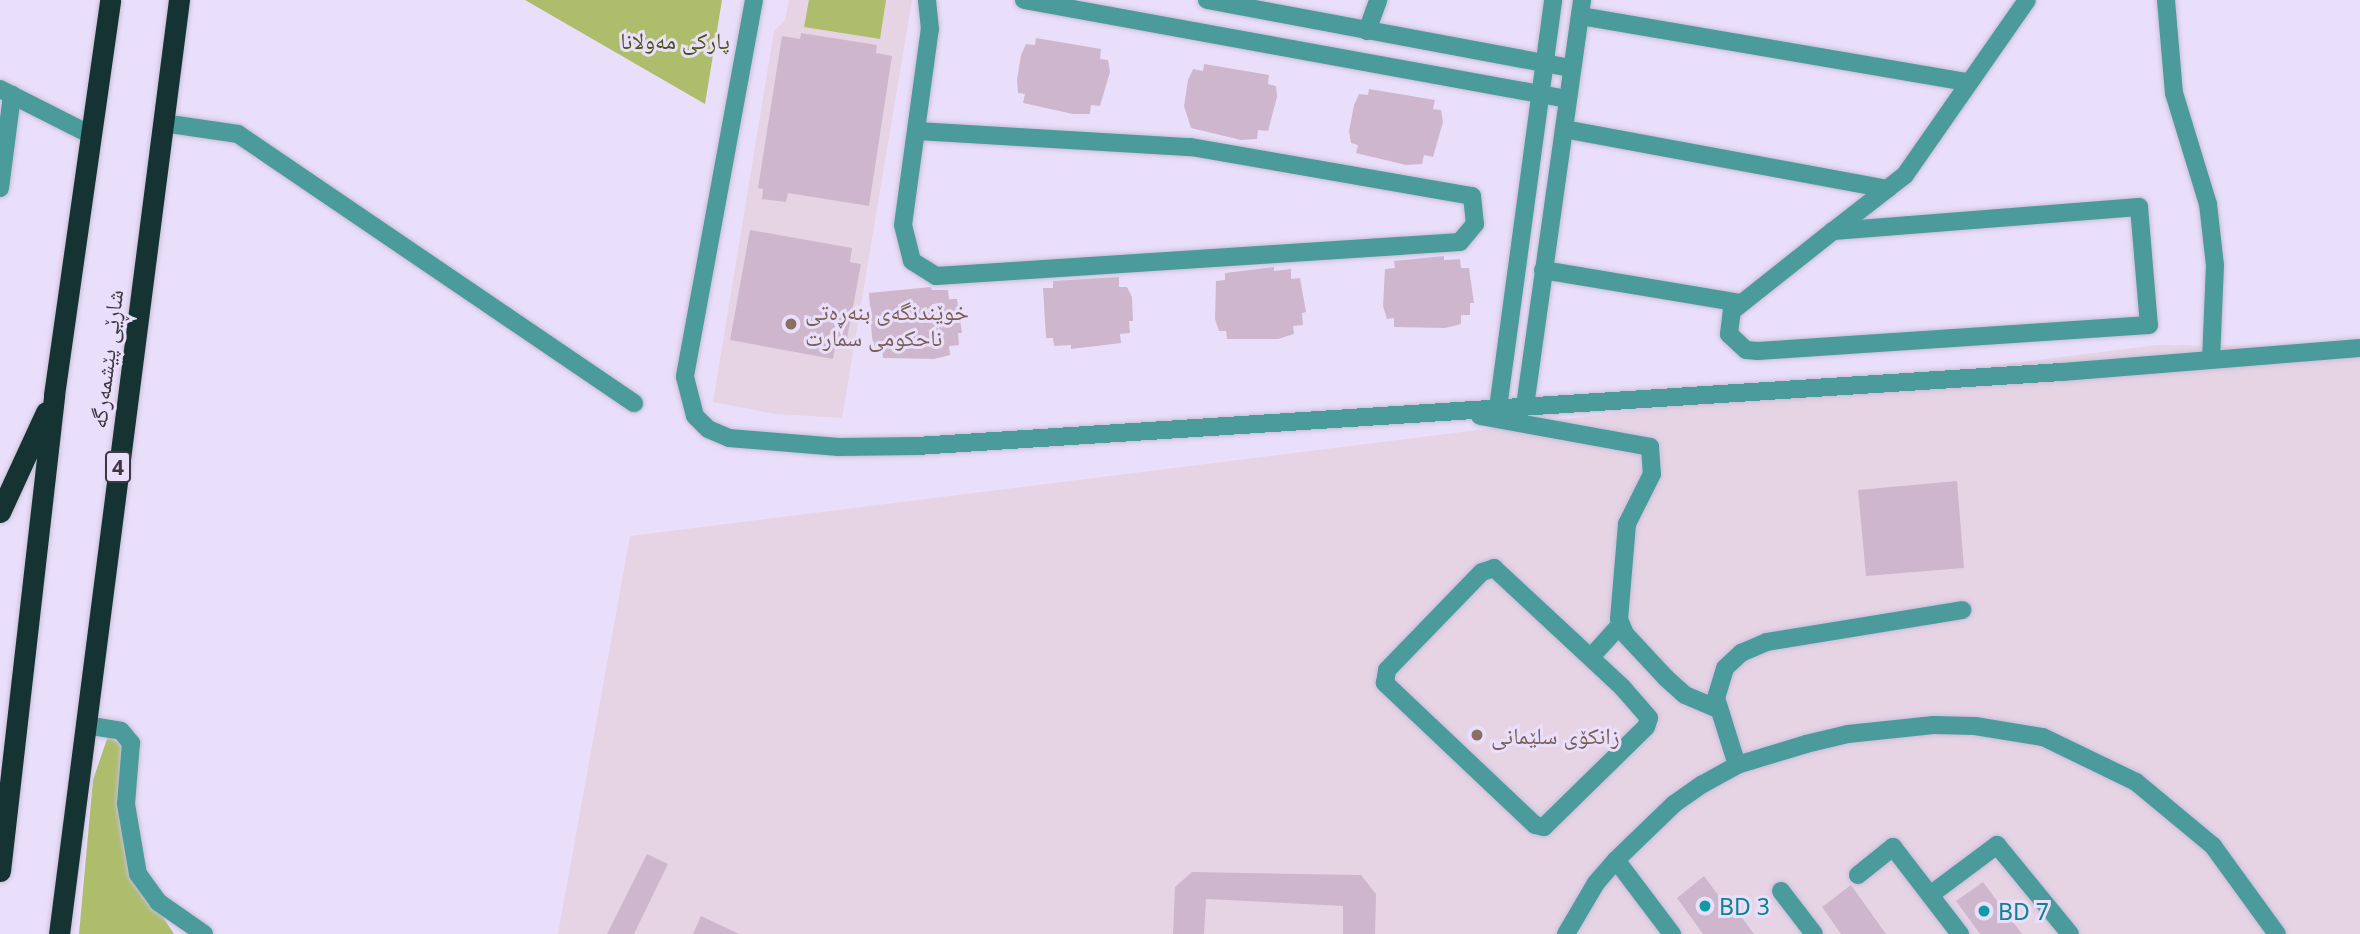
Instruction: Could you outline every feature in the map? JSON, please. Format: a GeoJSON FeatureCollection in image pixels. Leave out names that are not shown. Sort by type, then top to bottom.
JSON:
{"type":"FeatureCollection","features":[{"type":"Feature","properties":{"kind":"highway","name":"شاڕێی پێشمەرگە"},"geometry":{"type":"LineString","coordinates":[[0,871],[54,395],[110,0]]}},
{"type":"Feature","properties":{"kind":"highway","name":"شاڕێی پێشمەرگە"},"geometry":{"type":"LineString","coordinates":[[59,934],[179,0]]}},
{"type":"Feature","properties":{"kind":"highway"},"geometry":{"type":"LineString","coordinates":[[0,512],[54,395]]}},
{"type":"Feature","properties":{"kind":"street"},"geometry":{"type":"LineString","coordinates":[[754,0],[685,377],[690,407],[708,429],[748,441],[874,448],[2360,348]]}},
{"type":"Feature","properties":{"kind":"street"},"geometry":{"type":"LineString","coordinates":[[918,131],[1191,147],[1472,196],[1475,224],[1460,242],[936,276],[912,261],[903,225],[930,29],[927,0]]}},
{"type":"Feature","properties":{"kind":"street"},"geometry":{"type":"LineString","coordinates":[[1024,0],[1096,7],[1567,99]]}},
{"type":"Feature","properties":{"kind":"street"},"geometry":{"type":"LineString","coordinates":[[1367,31],[1378,0]]}},
{"type":"Feature","properties":{"kind":"street"},"geometry":{"type":"LineString","coordinates":[[1833,231],[2139,207],[2149,325],[1746,350],[1729,334],[1732,311],[1741,303],[1833,231],[1905,175],[2027,0]]}},
{"type":"Feature","properties":{"kind":"street"},"geometry":{"type":"LineString","coordinates":[[2166,0],[2174,93],[2208,204],[2215,265],[2211,359]]}},
{"type":"Feature","properties":{"kind":"street"},"geometry":{"type":"LineString","coordinates":[[1214,1],[1572,68]]}},
{"type":"Feature","properties":{"kind":"street"},"geometry":{"type":"LineString","coordinates":[[1498,408],[1548,2]]}},
{"type":"Feature","properties":{"kind":"street"},"geometry":{"type":"LineString","coordinates":[[1525,406],[1581,8],[1968,82]]}},
{"type":"Feature","properties":{"kind":"street"},"geometry":{"type":"LineString","coordinates":[[0,188],[6,92],[92,135]]}},
{"type":"Feature","properties":{"kind":"street"},"geometry":{"type":"LineString","coordinates":[[163,123],[238,134],[634,403]]}},
{"type":"Feature","properties":{"kind":"street"},"geometry":{"type":"LineString","coordinates":[[1564,129],[1887,189]]}},
{"type":"Feature","properties":{"kind":"street"},"geometry":{"type":"LineString","coordinates":[[1543,270],[1741,303]]}},
{"type":"Feature","properties":{"kind":"street"},"geometry":{"type":"LineString","coordinates":[[1507,334],[1535,336]]}},
{"type":"Feature","properties":{"kind":"street"},"geometry":{"type":"LineString","coordinates":[[1452,411],[1650,447],[1653,474],[1627,524],[1620,625],[1591,657]]}},
{"type":"Feature","properties":{"kind":"street"},"geometry":{"type":"LineString","coordinates":[[1490,568],[1498,569],[1591,657],[1646,709],[1648,723],[1544,827],[1518,810],[1385,683],[1387,670],[1490,568]]}},
{"type":"Feature","properties":{"kind":"street"},"geometry":{"type":"LineString","coordinates":[[1737,765],[1715,708],[1725,668],[1757,645],[1962,610]]}},
{"type":"Feature","properties":{"kind":"street"},"geometry":{"type":"LineString","coordinates":[[1620,625],[1685,695],[1715,708]]}},
{"type":"Feature","properties":{"kind":"street"},"geometry":{"type":"LineString","coordinates":[[85,725],[121,731],[131,743],[126,804],[138,874],[158,902],[204,934]]}},
{"type":"Feature","properties":{"kind":"street"},"geometry":{"type":"LineString","coordinates":[[1566,934],[1596,883],[1616,860],[1674,804],[1737,765],[1816,741],[1891,728],[1975,726],[2043,737],[2108,766],[2189,821],[2236,873],[2277,934]]}},
{"type":"Feature","properties":{"kind":"street"},"geometry":{"type":"LineString","coordinates":[[1930,894],[1997,845],[2070,934]]}},
{"type":"Feature","properties":{"kind":"street"},"geometry":{"type":"LineString","coordinates":[[1858,875],[1893,847],[1960,934]]}},
{"type":"Feature","properties":{"kind":"street"},"geometry":{"type":"LineString","coordinates":[[1616,860],[1672,934]]}},
{"type":"Feature","properties":{"kind":"street"},"geometry":{"type":"LineString","coordinates":[[1781,891],[1814,934]]}},
{"type":"Feature","properties":{"kind":"shaded area"},"geometry":{"type":"Polygon","coordinates":[[[789,0],[912,0],[842,418],[775,414],[713,402],[774,31],[785,20],[789,0]]]}},
{"type":"Feature","properties":{"kind":"shaded area","name":"زانکۆی سلێمانی"},"geometry":{"type":"Polygon","coordinates":[[[2157,345],[2360,347],[2360,934],[558,934],[630,536],[2157,345]]]}},
{"type":"Feature","properties":{"kind":"green space","name":"پارکی مەولانا"},"geometry":{"type":"Polygon","coordinates":[[[525,0],[722,0],[705,104],[525,0]]]}},
{"type":"Feature","properties":{"kind":"green space"},"geometry":{"type":"Polygon","coordinates":[[[809,0],[886,0],[880,39],[804,27],[809,0]]]}},
{"type":"Feature","properties":{"kind":"green space"},"geometry":{"type":"Polygon","coordinates":[[[108,736],[122,745],[127,862],[174,934],[79,934],[93,780],[108,736]]]}},
{"type":"Feature","properties":{"kind":"building"},"geometry":{"type":"Polygon","coordinates":[[[801,33],[877,45],[876,53],[892,56],[869,206],[788,193],[786,202],[762,199],[763,189],[758,188],[782,36],[800,39],[801,33]]]}},
{"type":"Feature","properties":{"kind":"building"},"geometry":{"type":"Polygon","coordinates":[[[1036,38],[1101,49],[1100,59],[1108,60],[1110,72],[1100,106],[1091,105],[1090,114],[1073,114],[1023,103],[1025,94],[1018,93],[1017,80],[1021,55],[1026,44],[1035,45],[1036,38]]]}},
{"type":"Feature","properties":{"kind":"building"},"geometry":{"type":"Polygon","coordinates":[[[1204,64],[1269,75],[1268,84],[1276,86],[1277,97],[1268,131],[1258,130],[1257,139],[1241,140],[1191,128],[1184,106],[1188,80],[1193,69],[1203,71],[1204,64]]]}},
{"type":"Feature","properties":{"kind":"building"},"geometry":{"type":"Polygon","coordinates":[[[1369,89],[1435,100],[1433,109],[1441,110],[1443,122],[1433,157],[1424,155],[1422,164],[1406,165],[1356,153],[1358,145],[1351,143],[1349,131],[1354,105],[1359,94],[1368,95],[1369,89]]]}},
{"type":"Feature","properties":{"kind":"building"},"geometry":{"type":"Polygon","coordinates":[[[750,230],[852,248],[850,262],[861,264],[846,344],[836,342],[833,359],[730,340],[750,230]]]}},
{"type":"Feature","properties":{"kind":"building"},"geometry":{"type":"Polygon","coordinates":[[[1444,256],[1444,260],[1460,259],[1461,268],[1469,268],[1474,303],[1470,303],[1470,315],[1461,315],[1461,324],[1445,328],[1394,327],[1394,318],[1387,319],[1383,306],[1385,269],[1395,268],[1394,261],[1444,256]]]}},
{"type":"Feature","properties":{"kind":"building"},"geometry":{"type":"Polygon","coordinates":[[[1274,267],[1274,271],[1291,269],[1291,279],[1300,278],[1306,312],[1302,313],[1303,325],[1293,326],[1294,334],[1278,339],[1227,339],[1226,331],[1219,331],[1215,319],[1216,281],[1225,280],[1225,273],[1274,267]]]}},
{"type":"Feature","properties":{"kind":"building"},"geometry":{"type":"Polygon","coordinates":[[[1119,277],[1119,287],[1127,287],[1132,297],[1133,321],[1129,321],[1130,333],[1120,334],[1121,343],[1071,349],[1071,345],[1054,346],[1053,338],[1046,338],[1043,288],[1053,288],[1053,281],[1119,277]]]}},
{"type":"Feature","properties":{"kind":"building"},"geometry":{"type":"Polygon","coordinates":[[[931,287],[932,290],[948,290],[949,299],[957,299],[962,333],[958,333],[959,345],[949,346],[950,355],[934,359],[883,358],[882,349],[876,350],[872,338],[869,293],[931,287]]]}},
{"type":"Feature","properties":{"kind":"building"},"geometry":{"type":"Polygon","coordinates":[[[1957,481],[1964,568],[1866,576],[1858,490],[1957,481]]]}},
{"type":"Feature","properties":{"kind":"building"},"geometry":{"type":"Polygon","coordinates":[[[647,854],[668,864],[634,934],[607,934],[647,854]]]}},
{"type":"Feature","properties":{"kind":"building"},"geometry":{"type":"Polygon","coordinates":[[[1192,872],[1361,875],[1376,894],[1375,934],[1343,934],[1343,906],[1206,899],[1204,934],[1173,934],[1175,887],[1192,872]]]}},
{"type":"Feature","properties":{"kind":"building","name":"BD 3"},"geometry":{"type":"Polygon","coordinates":[[[1704,876],[1736,919],[1740,915],[1754,934],[1703,934],[1677,898],[1704,876]]]}},
{"type":"Feature","properties":{"kind":"building","name":"BD 7"},"geometry":{"type":"Polygon","coordinates":[[[1983,882],[2022,934],[1980,934],[1956,901],[1983,882]]]}},
{"type":"Feature","properties":{"kind":"building"},"geometry":{"type":"Polygon","coordinates":[[[1851,885],[1886,934],[1841,934],[1822,907],[1851,885]]]}},
{"type":"Feature","properties":{"kind":"building"},"geometry":{"type":"Polygon","coordinates":[[[701,916],[739,934],[693,934],[701,916]]]}},
{"type":"Feature","properties":{"kind":"place","name":"خوێندنگەی بنەڕەتی ناحکومی سمارت"},"geometry":{"type":"Point","coordinates":[791,324]}},
{"type":"Feature","properties":{"kind":"place","name":"زانکۆی سلێمانی"},"geometry":{"type":"Point","coordinates":[1477,735]}},
{"type":"Feature","properties":{"kind":"place","name":"BD 3"},"geometry":{"type":"Point","coordinates":[1705,906]}},
{"type":"Feature","properties":{"kind":"place","name":"BD 7"},"geometry":{"type":"Point","coordinates":[1984,911]}}]}
